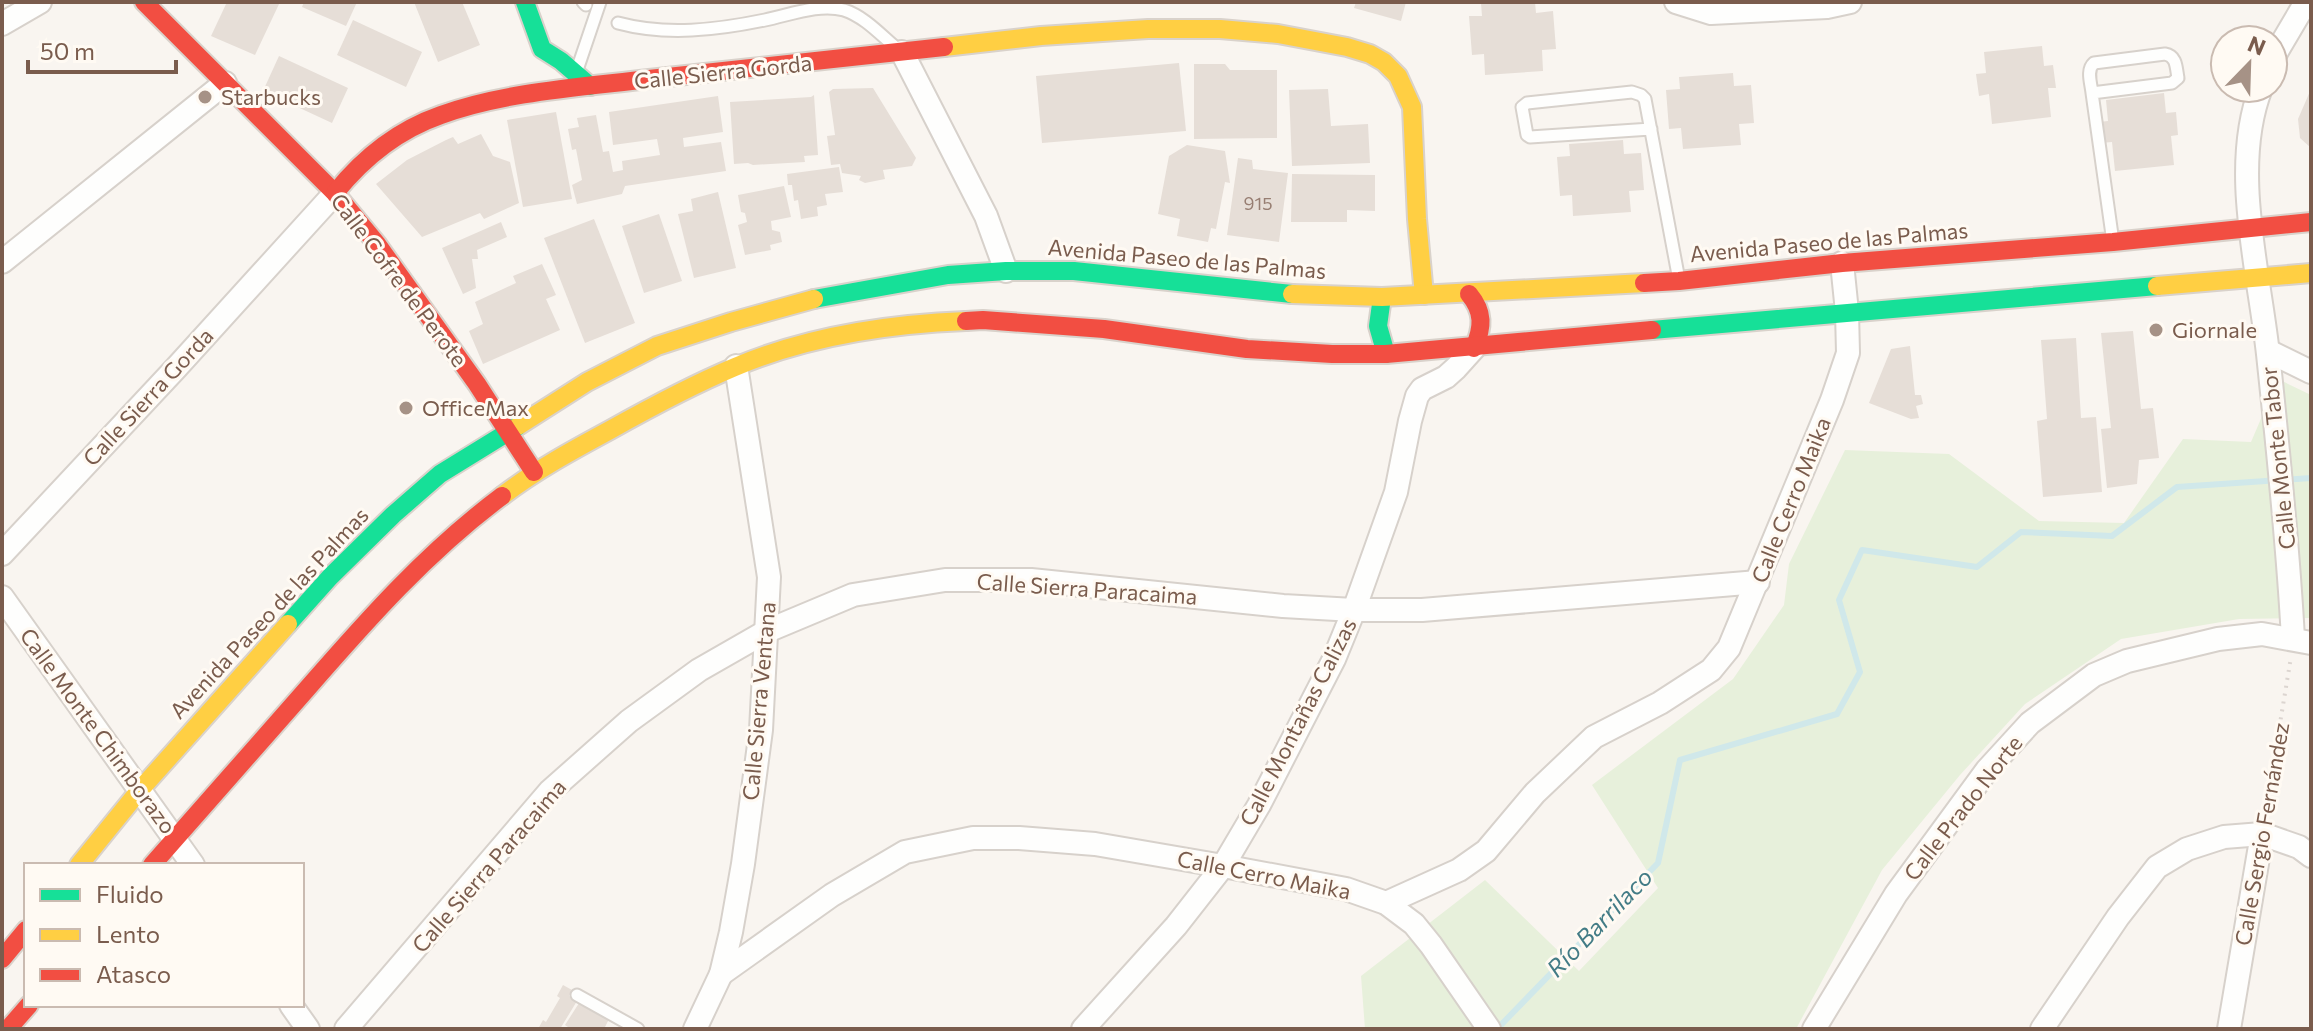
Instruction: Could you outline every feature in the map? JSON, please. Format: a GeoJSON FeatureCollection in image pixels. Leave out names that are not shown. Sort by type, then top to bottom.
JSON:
{"type":"FeatureCollection","features":[{"type":"Feature","properties":{"kind":"main road","name":"Calle Cofre de Perote"},"geometry":{"type":"LineString","coordinates":[[144,2],[335,193],[426,311],[534,472]]}},
{"type":"Feature","properties":{"kind":"main road"},"geometry":{"type":"LineString","coordinates":[[525,2],[536,64]]}},
{"type":"Feature","properties":{"kind":"main road","name":"Calle Sierra Gorda"},"geometry":{"type":"LineString","coordinates":[[335,193],[375,151],[440,115],[583,80],[902,52],[1041,36],[1148,29],[1220,29],[1278,34],[1370,54],[1398,76],[1412,107],[1424,295]]}},
{"type":"Feature","properties":{"kind":"main road"},"geometry":{"type":"LineString","coordinates":[[497,100],[513,91],[536,64],[561,61],[583,80]]}},
{"type":"Feature","properties":{"kind":"main road","name":"Avenida Paseo de las Palmas"},"geometry":{"type":"LineString","coordinates":[[81,863],[139,791],[330,577],[440,474],[587,382],[657,346],[803,301],[948,275],[1005,278],[1074,271],[1252,290],[1382,297],[1469,294],[1679,281],[1842,263],[2113,242],[2311,222]]}},
{"type":"Feature","properties":{"kind":"main road"},"geometry":{"type":"LineString","coordinates":[[154,863],[375,611],[435,551],[502,494],[534,472],[640,413],[736,366],[809,342],[876,328],[986,314],[1247,349],[1386,354],[2311,273]]}},
{"type":"Feature","properties":{"kind":"main road"},"geometry":{"type":"LineString","coordinates":[[1469,294],[1479,305],[1482,319],[1474,348]]}},
{"type":"Feature","properties":{"kind":"main road"},"geometry":{"type":"LineString","coordinates":[[1382,297],[1377,326],[1386,354]]}},
{"type":"Feature","properties":{"kind":"main road"},"geometry":{"type":"LineString","coordinates":[[2,959],[24,932]]}},
{"type":"Feature","properties":{"kind":"main road"},"geometry":{"type":"LineString","coordinates":[[8,1029],[27,1007]]}},
{"type":"Feature","properties":{"kind":"street"},"geometry":{"type":"LineString","coordinates":[[2,24],[40,2]]}},
{"type":"Feature","properties":{"kind":"street"},"geometry":{"type":"LineString","coordinates":[[1676,2],[1711,13],[1827,7],[1850,2]]}},
{"type":"Feature","properties":{"kind":"street"},"geometry":{"type":"LineString","coordinates":[[2289,31],[2306,2]]}},
{"type":"Feature","properties":{"kind":"street"},"geometry":{"type":"LineString","coordinates":[[902,52],[986,216],[1005,278]]}},
{"type":"Feature","properties":{"kind":"street"},"geometry":{"type":"LineString","coordinates":[[2,262],[225,83]]}},
{"type":"Feature","properties":{"kind":"street","name":"Calle Monte Tabor"},"geometry":{"type":"LineString","coordinates":[[2255,104],[2247,153],[2250,229],[2268,351],[2288,555],[2302,641]]}},
{"type":"Feature","properties":{"kind":"street","name":"Calle Sierra Gorda"},"geometry":{"type":"LineString","coordinates":[[2,554],[335,193]]}},
{"type":"Feature","properties":{"kind":"street","name":"Calle Cerro Maika"},"geometry":{"type":"LineString","coordinates":[[721,974],[832,895],[905,852],[973,838],[1095,844],[1346,889],[1386,903],[1459,870],[1486,851],[1535,793],[1594,737],[1660,703],[1711,670],[1729,648],[1832,400],[1848,353],[1842,263]]}},
{"type":"Feature","properties":{"kind":"street","name":"Calle Montañas Calizas"},"geometry":{"type":"LineString","coordinates":[[1083,1029],[1176,926],[1223,866],[1334,659],[1396,492],[1417,396],[1422,389],[1446,377],[1474,348]]}},
{"type":"Feature","properties":{"kind":"street"},"geometry":{"type":"LineString","coordinates":[[2268,351],[2311,372]]}},
{"type":"Feature","properties":{"kind":"street","name":"Calle Sierra Ventana"},"geometry":{"type":"LineString","coordinates":[[695,1029],[721,974],[731,932],[761,730],[769,577],[736,366]]}},
{"type":"Feature","properties":{"kind":"street","name":"Calle Sierra Paracaima"},"geometry":{"type":"LineString","coordinates":[[346,1029],[550,791],[641,712],[699,670],[767,631],[853,595],[945,580],[1031,580],[1267,604],[1354,610],[1422,610],[1758,582]]}},
{"type":"Feature","properties":{"kind":"street","name":"Calle Monte Chimborazo"},"geometry":{"type":"LineString","coordinates":[[2,597],[192,863]]}},
{"type":"Feature","properties":{"kind":"street","name":"Calle Prado Norte"},"geometry":{"type":"LineString","coordinates":[[1814,1029],[1896,894],[1987,770],[2030,723],[2094,675],[2127,661],[2218,639],[2262,634],[2302,641]]}},
{"type":"Feature","properties":{"kind":"street"},"geometry":{"type":"LineString","coordinates":[[2042,1029],[2118,917],[2157,867],[2187,849],[2224,837],[2262,834],[2299,847],[2311,856]]}},
{"type":"Feature","properties":{"kind":"street","name":"Calle Sergio Fernández"},"geometry":{"type":"LineString","coordinates":[[2229,1029],[2262,834]]}},
{"type":"Feature","properties":{"kind":"street"},"geometry":{"type":"LineString","coordinates":[[1386,903],[1414,924],[1487,1026]]}},
{"type":"Feature","properties":{"kind":"street"},"geometry":{"type":"LineString","coordinates":[[292,1007],[308,1029]]}},
{"type":"Feature","properties":{"kind":"lane"},"geometry":{"type":"LineString","coordinates":[[583,80],[600,2]]}},
{"type":"Feature","properties":{"kind":"lane"},"geometry":{"type":"LineString","coordinates":[[618,23],[660,31],[686,30],[733,26],[830,8],[852,13],[902,52]]}},
{"type":"Feature","properties":{"kind":"lane"},"geometry":{"type":"LineString","coordinates":[[2092,93],[2172,83],[2178,78],[2175,61],[2165,54],[2094,63],[2089,72],[2113,242]]}},
{"type":"Feature","properties":{"kind":"lane"},"geometry":{"type":"LineString","coordinates":[[1651,129],[1530,137],[1522,111],[1527,103],[1632,92],[1645,99],[1651,129],[1679,281]]}},
{"type":"Feature","properties":{"kind":"lane"},"geometry":{"type":"LineString","coordinates":[[577,995],[638,1029]]}},
{"type":"Feature","properties":{"kind":"path","name":"Calle Sergio Fernández"},"geometry":{"type":"LineString","coordinates":[[2262,834],[2302,641]]}},
{"type":"Feature","properties":{"kind":"green space"},"geometry":{"type":"Polygon","coordinates":[[[2278,379],[2311,395],[2311,618],[2239,619],[2121,639],[2025,704],[1960,775],[1882,870],[1796,1029],[1365,1029],[1361,976],[1485,880],[1579,971],[1658,888],[1592,785],[1733,679],[1784,605],[1789,564],[1845,450],[1949,454],[2039,521],[2124,523],[2183,439],[2251,442],[2278,379]]]}},
{"type":"Feature","properties":{"kind":"building"},"geometry":{"type":"Polygon","coordinates":[[[227,2],[280,2],[255,55],[211,36],[227,2]]]}},
{"type":"Feature","properties":{"kind":"building"},"geometry":{"type":"Polygon","coordinates":[[[304,2],[357,2],[346,26],[302,7],[304,2]]]}},
{"type":"Feature","properties":{"kind":"building"},"geometry":{"type":"Polygon","coordinates":[[[414,2],[462,2],[480,45],[438,62],[414,2]]]}},
{"type":"Feature","properties":{"kind":"building"},"geometry":{"type":"Polygon","coordinates":[[[1356,2],[1406,2],[1401,21],[1354,8],[1356,2]]]}},
{"type":"Feature","properties":{"kind":"building"},"geometry":{"type":"Polygon","coordinates":[[[1535,2],[1536,13],[1553,11],[1556,49],[1542,50],[1543,71],[1485,75],[1484,54],[1472,55],[1469,16],[1482,16],[1481,3],[1535,2]]]}},
{"type":"Feature","properties":{"kind":"building"},"geometry":{"type":"Polygon","coordinates":[[[353,20],[422,52],[406,87],[337,55],[353,20]]]}},
{"type":"Feature","properties":{"kind":"building"},"geometry":{"type":"Polygon","coordinates":[[[2042,46],[2044,66],[2053,65],[2056,88],[2048,88],[2051,117],[1992,124],[1989,94],[1979,96],[1976,74],[1986,73],[1984,52],[2042,46]]]}},
{"type":"Feature","properties":{"kind":"building"},"geometry":{"type":"Polygon","coordinates":[[[279,56],[348,88],[332,123],[263,91],[279,56]]]}},
{"type":"Feature","properties":{"kind":"building"},"geometry":{"type":"Polygon","coordinates":[[[1179,63],[1186,131],[1042,143],[1036,76],[1179,63]]]}},
{"type":"Feature","properties":{"kind":"building"},"geometry":{"type":"Polygon","coordinates":[[[1194,64],[1225,64],[1230,70],[1277,70],[1277,138],[1194,139],[1194,64]]]}},
{"type":"Feature","properties":{"kind":"building"},"geometry":{"type":"Polygon","coordinates":[[[1733,73],[1734,86],[1751,85],[1754,123],[1739,124],[1741,145],[1683,149],[1681,128],[1669,129],[1666,90],[1680,89],[1679,77],[1733,73]]]}},
{"type":"Feature","properties":{"kind":"building"},"geometry":{"type":"Polygon","coordinates":[[[873,88],[916,158],[912,166],[883,170],[885,179],[865,183],[859,180],[861,176],[842,173],[840,164],[831,165],[827,136],[835,135],[829,92],[833,89],[873,88]]]}},
{"type":"Feature","properties":{"kind":"building"},"geometry":{"type":"Polygon","coordinates":[[[1328,89],[1331,126],[1368,124],[1370,163],[1292,166],[1289,90],[1328,89]]]}},
{"type":"Feature","properties":{"kind":"building"},"geometry":{"type":"Polygon","coordinates":[[[2311,89],[2311,148],[2300,138],[2298,119],[2311,89]]]}},
{"type":"Feature","properties":{"kind":"building"},"geometry":{"type":"Polygon","coordinates":[[[2164,93],[2166,113],[2176,112],[2178,135],[2171,136],[2174,165],[2115,171],[2112,142],[2101,143],[2099,122],[2108,121],[2106,100],[2164,93]]]}},
{"type":"Feature","properties":{"kind":"building"},"geometry":{"type":"Polygon","coordinates":[[[814,95],[818,155],[804,156],[805,162],[734,164],[730,102],[814,95]]]}},
{"type":"Feature","properties":{"kind":"building"},"geometry":{"type":"Polygon","coordinates":[[[718,96],[723,132],[683,138],[684,147],[721,142],[726,171],[625,186],[622,194],[577,204],[572,185],[582,180],[576,149],[572,150],[568,129],[579,127],[577,118],[596,115],[603,152],[609,151],[613,172],[623,170],[622,161],[660,155],[657,139],[613,145],[609,112],[718,96]]]}},
{"type":"Feature","properties":{"kind":"building"},"geometry":{"type":"Polygon","coordinates":[[[556,112],[572,199],[523,207],[507,120],[556,112]]]}},
{"type":"Feature","properties":{"kind":"building"},"geometry":{"type":"Polygon","coordinates":[[[481,134],[493,156],[510,162],[519,203],[484,219],[480,213],[422,237],[376,184],[407,160],[446,140],[453,137],[458,144],[481,134]]]}},
{"type":"Feature","properties":{"kind":"building"},"geometry":{"type":"Polygon","coordinates":[[[1623,140],[1624,154],[1641,153],[1644,190],[1629,191],[1631,212],[1573,216],[1572,195],[1560,196],[1557,157],[1570,156],[1569,144],[1623,140]]]}},
{"type":"Feature","properties":{"kind":"building"},"geometry":{"type":"Polygon","coordinates":[[[1187,145],[1225,151],[1230,183],[1225,182],[1216,229],[1211,228],[1208,242],[1177,236],[1180,219],[1158,214],[1169,156],[1187,145]]]}},
{"type":"Feature","properties":{"kind":"building"},"geometry":{"type":"Polygon","coordinates":[[[1238,158],[1252,160],[1253,169],[1288,173],[1279,242],[1227,235],[1238,158]]]}},
{"type":"Feature","properties":{"kind":"building"},"geometry":{"type":"Polygon","coordinates":[[[839,167],[843,192],[825,194],[827,205],[817,207],[818,216],[801,219],[798,200],[794,201],[787,174],[839,167]]]}},
{"type":"Feature","properties":{"kind":"building"},"geometry":{"type":"Polygon","coordinates":[[[1292,174],[1375,175],[1375,211],[1347,210],[1347,222],[1291,222],[1292,174]]]}},
{"type":"Feature","properties":{"kind":"building"},"geometry":{"type":"Polygon","coordinates":[[[784,186],[791,217],[771,221],[772,230],[780,232],[782,242],[770,245],[771,250],[745,255],[738,225],[747,222],[745,213],[741,212],[738,195],[784,186]]]}},
{"type":"Feature","properties":{"kind":"building"},"geometry":{"type":"Polygon","coordinates":[[[718,192],[736,268],[694,278],[678,214],[693,211],[691,199],[718,192]]]}},
{"type":"Feature","properties":{"kind":"building"},"geometry":{"type":"Polygon","coordinates":[[[659,214],[682,281],[644,293],[622,226],[659,214]]]}},
{"type":"Feature","properties":{"kind":"building"},"geometry":{"type":"Polygon","coordinates":[[[594,219],[635,323],[585,343],[544,238],[594,219]]]}},
{"type":"Feature","properties":{"kind":"building"},"geometry":{"type":"Polygon","coordinates":[[[501,222],[507,237],[477,250],[478,259],[472,259],[476,288],[463,294],[442,248],[501,222]]]}},
{"type":"Feature","properties":{"kind":"building"},"geometry":{"type":"Polygon","coordinates":[[[542,264],[556,295],[546,299],[560,330],[483,364],[469,331],[483,324],[475,302],[516,283],[513,276],[542,264]]]}},
{"type":"Feature","properties":{"kind":"building"},"geometry":{"type":"Polygon","coordinates":[[[2133,331],[2141,409],[2153,408],[2159,458],[2139,460],[2137,484],[2107,488],[2101,429],[2111,428],[2101,333],[2133,331]]]}},
{"type":"Feature","properties":{"kind":"building"},"geometry":{"type":"Polygon","coordinates":[[[2076,338],[2081,418],[2096,417],[2102,492],[2043,497],[2037,421],[2047,419],[2041,340],[2076,338]]]}},
{"type":"Feature","properties":{"kind":"building"},"geometry":{"type":"Polygon","coordinates":[[[1910,346],[1915,395],[1921,395],[1923,404],[1916,406],[1919,418],[1911,419],[1869,403],[1891,349],[1910,346]]]}},
{"type":"Feature","properties":{"kind":"building"},"geometry":{"type":"Polygon","coordinates":[[[563,985],[572,990],[569,996],[577,1001],[560,1029],[538,1029],[543,1020],[546,1022],[560,998],[557,996],[563,985]]]}},
{"type":"Feature","properties":{"kind":"building"},"geometry":{"type":"Polygon","coordinates":[[[581,1000],[610,1017],[605,1027],[608,1029],[571,1029],[565,1025],[581,1000]]]}},
{"type":"Feature","properties":{"kind":"waterway","name":"Río Barrilaco"},"geometry":{"type":"LineString","coordinates":[[1497,1029],[1658,863],[1680,760],[1837,714],[1860,672],[1839,600],[1862,550],[1977,567],[2021,532],[2112,536],[2177,487],[2311,478]]}},
{"type":"Feature","properties":{"kind":"traffic: fast"},"geometry":{"type":"LineString","coordinates":[[525,2],[542,49],[590,86]]}},
{"type":"Feature","properties":{"kind":"traffic: fast"},"geometry":{"type":"LineString","coordinates":[[814,299],[948,275],[1006,271],[1074,271],[1292,294]]}},
{"type":"Feature","properties":{"kind":"traffic: fast"},"geometry":{"type":"LineString","coordinates":[[1652,330],[2157,286]]}},
{"type":"Feature","properties":{"kind":"traffic: fast"},"geometry":{"type":"LineString","coordinates":[[1382,297],[1378,326],[1386,354]]}},
{"type":"Feature","properties":{"kind":"traffic: fast"},"geometry":{"type":"LineString","coordinates":[[288,624],[330,577],[440,474],[518,426]]}},
{"type":"Feature","properties":{"kind":"traffic: slow"},"geometry":{"type":"LineString","coordinates":[[944,47],[1041,36],[1148,29],[1220,29],[1278,34],[1370,54],[1398,76],[1412,107],[1424,295]]}},
{"type":"Feature","properties":{"kind":"traffic: slow"},"geometry":{"type":"LineString","coordinates":[[2157,286],[2311,273]]}},
{"type":"Feature","properties":{"kind":"traffic: slow"},"geometry":{"type":"LineString","coordinates":[[1292,294],[1382,297],[1644,283]]}},
{"type":"Feature","properties":{"kind":"traffic: slow"},"geometry":{"type":"LineString","coordinates":[[518,426],[587,382],[657,346],[814,299]]}},
{"type":"Feature","properties":{"kind":"traffic: slow"},"geometry":{"type":"LineString","coordinates":[[502,496],[555,461],[641,413],[703,381],[763,356],[849,334],[907,325],[966,321]]}},
{"type":"Feature","properties":{"kind":"traffic: slow"},"geometry":{"type":"LineString","coordinates":[[81,863],[139,791],[288,624]]}},
{"type":"Feature","properties":{"kind":"traffic: jam"},"geometry":{"type":"LineString","coordinates":[[144,2],[335,193],[377,244],[477,384],[534,472]]}},
{"type":"Feature","properties":{"kind":"traffic: jam"},"geometry":{"type":"LineString","coordinates":[[335,193],[357,168],[396,137],[425,121],[490,101],[571,88],[944,47]]}},
{"type":"Feature","properties":{"kind":"traffic: jam"},"geometry":{"type":"LineString","coordinates":[[1644,283],[2311,222]]}},
{"type":"Feature","properties":{"kind":"traffic: jam"},"geometry":{"type":"LineString","coordinates":[[1469,294],[1480,320],[1474,348]]}},
{"type":"Feature","properties":{"kind":"traffic: jam"},"geometry":{"type":"LineString","coordinates":[[966,321],[1104,329],[1247,349],[1332,354],[1386,354],[1652,330]]}},
{"type":"Feature","properties":{"kind":"traffic: jam"},"geometry":{"type":"LineString","coordinates":[[154,863],[375,613],[448,540],[502,496]]}},
{"type":"Feature","properties":{"kind":"traffic: jam"},"geometry":{"type":"LineString","coordinates":[[2,959],[24,932]]}},
{"type":"Feature","properties":{"kind":"traffic: jam"},"geometry":{"type":"LineString","coordinates":[[8,1029],[27,1007]]}},
{"type":"Feature","properties":{"kind":"place","name":"Starbucks"},"geometry":{"type":"Point","coordinates":[205,97]}},
{"type":"Feature","properties":{"kind":"place","name":"Giornale"},"geometry":{"type":"Point","coordinates":[2156,330]}},
{"type":"Feature","properties":{"kind":"place","name":"OfficeMax"},"geometry":{"type":"Point","coordinates":[406,408]}}]}
